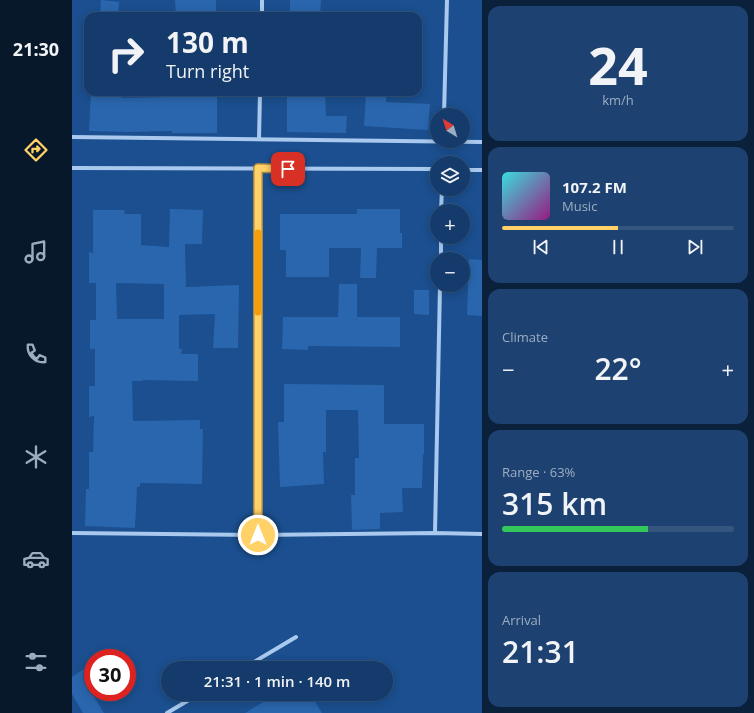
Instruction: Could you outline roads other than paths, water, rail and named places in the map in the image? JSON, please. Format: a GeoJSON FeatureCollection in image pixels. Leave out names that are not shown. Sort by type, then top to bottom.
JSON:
{"type":"FeatureCollection","features":[{"type":"Feature","properties":{"kind":"street"},"geometry":{"type":"LineString","coordinates":[[262,0],[262,12]]}},
{"type":"Feature","properties":{"kind":"street"},"geometry":{"type":"LineString","coordinates":[[444,108],[448,0]]}},
{"type":"Feature","properties":{"kind":"street"},"geometry":{"type":"LineString","coordinates":[[259,139],[260,96]]}},
{"type":"Feature","properties":{"kind":"street"},"geometry":{"type":"LineString","coordinates":[[72,137],[430,141]]}},
{"type":"Feature","properties":{"kind":"street"},"geometry":{"type":"LineString","coordinates":[[470,142],[482,142]]}},
{"type":"Feature","properties":{"kind":"street"},"geometry":{"type":"LineString","coordinates":[[72,168],[430,169]]}},
{"type":"Feature","properties":{"kind":"street"},"geometry":{"type":"LineString","coordinates":[[258,168],[258,535]]}},
{"type":"Feature","properties":{"kind":"street"},"geometry":{"type":"LineString","coordinates":[[470,170],[482,170]]}},
{"type":"Feature","properties":{"kind":"street"},"geometry":{"type":"LineString","coordinates":[[435,533],[440,292]]}},
{"type":"Feature","properties":{"kind":"street"},"geometry":{"type":"LineString","coordinates":[[72,533],[258,535],[435,533],[482,534]]}},
{"type":"Feature","properties":{"kind":"street"},"geometry":{"type":"LineString","coordinates":[[256,661],[296,637]]}},
{"type":"Feature","properties":{"kind":"street"},"geometry":{"type":"LineString","coordinates":[[167,713],[187,701]]}}]}
